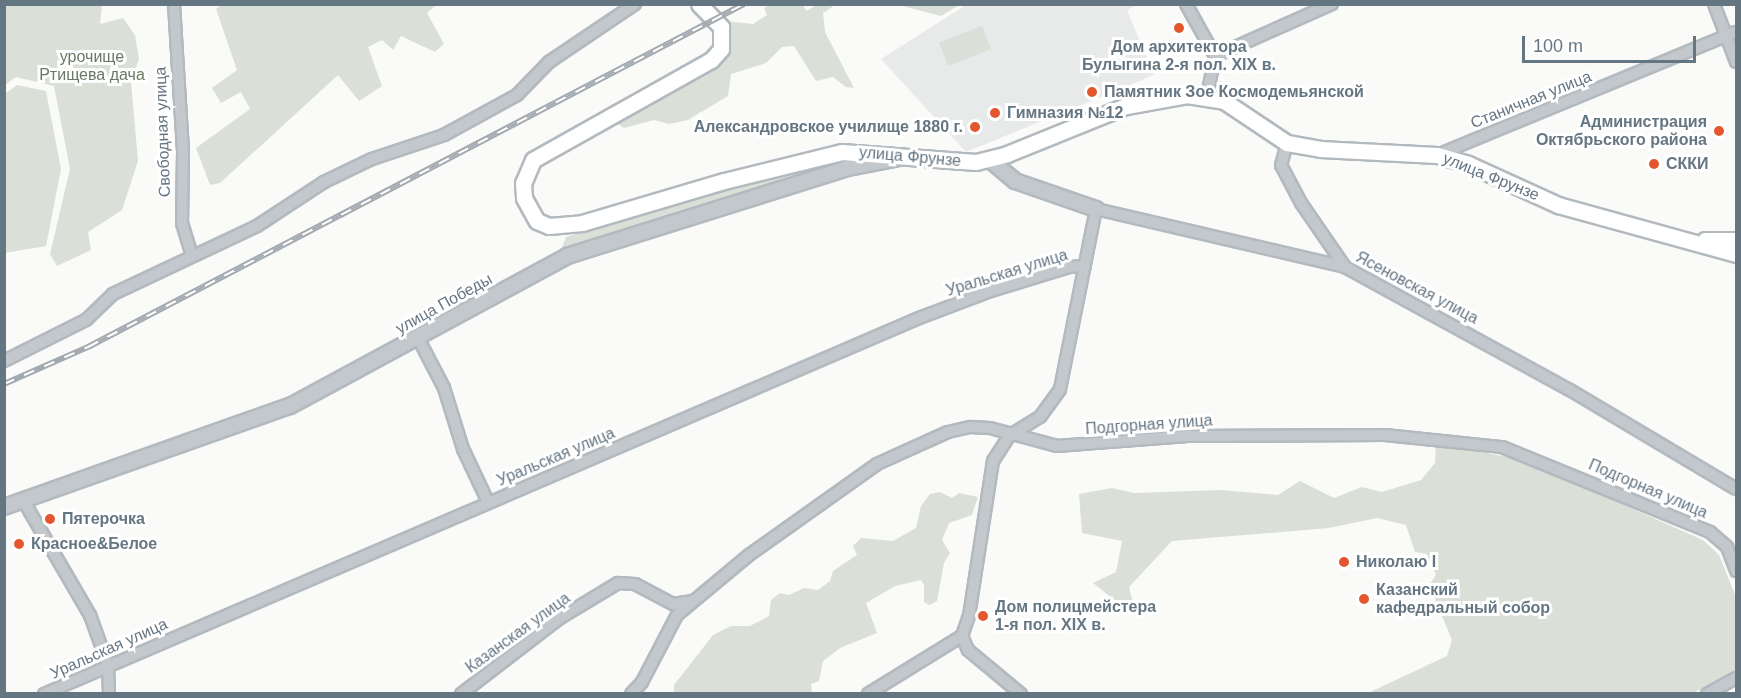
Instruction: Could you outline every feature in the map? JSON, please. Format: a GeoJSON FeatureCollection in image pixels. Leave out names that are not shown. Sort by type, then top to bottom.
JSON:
{"type":"FeatureCollection","features":[{"type":"Feature","properties":{"kind":"main road","name":"улица Фрунзе"},"geometry":{"type":"LineString","coordinates":[[699,4],[714,15],[721,27],[721,49],[711,60],[533,160],[523,183],[524,198],[537,221],[549,226],[582,223],[832,154],[866,152],[956,162],[990,160],[1126,106],[1168,96],[1207,96],[1224,100],[1287,143],[1320,149],[1437,155],[1468,164],[1558,205],[1737,254]]}},
{"type":"Feature","properties":{"kind":"main road","name":"улица Фрунзе"},"geometry":{"type":"LineString","coordinates":[[1666,235],[1737,240]]}},
{"type":"Feature","properties":{"kind":"street","name":"Свободная улица"},"geometry":{"type":"LineString","coordinates":[[174,4],[183,153],[182,223],[192,256]]}},
{"type":"Feature","properties":{"kind":"street"},"geometry":{"type":"LineString","coordinates":[[4,361],[86,320],[113,294],[257,226],[324,182],[372,159],[444,135],[517,95],[549,62],[634,4]]}},
{"type":"Feature","properties":{"kind":"street"},"geometry":{"type":"LineString","coordinates":[[1186,4],[1215,56],[1207,96]]}},
{"type":"Feature","properties":{"kind":"street"},"geometry":{"type":"LineString","coordinates":[[1215,56],[1332,4]]}},
{"type":"Feature","properties":{"kind":"street"},"geometry":{"type":"LineString","coordinates":[[1714,4],[1732,34],[1737,62]]}},
{"type":"Feature","properties":{"kind":"street","name":"Станичная улица"},"geometry":{"type":"LineString","coordinates":[[1437,155],[1732,34]]}},
{"type":"Feature","properties":{"kind":"street"},"geometry":{"type":"LineString","coordinates":[[1287,143],[1281,165],[1301,203],[1345,267]]}},
{"type":"Feature","properties":{"kind":"street","name":"улица Победы"},"geometry":{"type":"LineString","coordinates":[[4,507],[290,406],[567,256],[848,168],[909,157]]}},
{"type":"Feature","properties":{"kind":"street","name":"Ясеновская улица"},"geometry":{"type":"LineString","coordinates":[[990,160],[1015,181],[1096,208],[1345,267],[1570,390],[1737,489]]}},
{"type":"Feature","properties":{"kind":"street"},"geometry":{"type":"LineString","coordinates":[[868,693],[962,636],[969,616],[993,461],[1009,436],[1040,417],[1060,390],[1096,208]]}},
{"type":"Feature","properties":{"kind":"street","name":"Уральская улица"},"geometry":{"type":"LineString","coordinates":[[44,693],[919,318],[991,291],[1069,267],[1085,266]]}},
{"type":"Feature","properties":{"kind":"street"},"geometry":{"type":"LineString","coordinates":[[418,338],[444,388],[463,449],[488,502]]}},
{"type":"Feature","properties":{"kind":"street","name":"Подгорная улица"},"geometry":{"type":"LineString","coordinates":[[631,693],[642,682],[677,615],[749,555],[877,464],[959,430],[990,428],[1009,436],[1057,446],[1188,436],[1385,435],[1502,447],[1710,532],[1727,547],[1737,571]]}},
{"type":"Feature","properties":{"kind":"street"},"geometry":{"type":"LineString","coordinates":[[23,500],[90,615],[108,665],[109,693]]}},
{"type":"Feature","properties":{"kind":"street","name":"Казанская улица"},"geometry":{"type":"LineString","coordinates":[[461,693],[560,618],[618,583],[634,584],[673,604],[693,601]]}},
{"type":"Feature","properties":{"kind":"street"},"geometry":{"type":"LineString","coordinates":[[962,636],[968,650],[1021,693]]}},
{"type":"Feature","properties":{"kind":"street"},"geometry":{"type":"LineString","coordinates":[[1707,693],[1737,678]]}},
{"type":"Feature","properties":{"kind":"shaded area","name":"Гимназия №12"},"geometry":{"type":"Polygon","coordinates":[[[966,5],[1137,5],[1127,10],[1154,75],[966,152],[881,59],[966,5]]]}},
{"type":"Feature","properties":{"kind":"green space","name":"урочище Ртищева дача"},"geometry":{"type":"Polygon","coordinates":[[[5,4],[102,5],[100,24],[123,18],[135,35],[139,59],[131,82],[138,161],[122,210],[88,232],[91,250],[57,266],[50,254],[70,169],[54,86],[16,77],[5,85],[5,4]]]}},
{"type":"Feature","properties":{"kind":"green space"},"geometry":{"type":"Polygon","coordinates":[[[222,4],[436,5],[427,13],[444,44],[435,52],[401,36],[393,50],[382,40],[368,47],[382,86],[359,101],[338,75],[220,183],[210,185],[196,148],[250,109],[241,92],[221,103],[212,88],[237,70],[216,9],[222,4]]]}},
{"type":"Feature","properties":{"kind":"green space"},"geometry":{"type":"Polygon","coordinates":[[[770,5],[802,5],[807,11],[816,5],[835,5],[823,13],[825,32],[854,88],[846,87],[833,77],[816,81],[794,46],[782,47],[766,63],[731,74],[728,96],[688,120],[669,124],[654,120],[624,128],[612,120],[713,62],[724,21],[753,24],[767,15],[764,8],[770,5]]]}},
{"type":"Feature","properties":{"kind":"green space"},"geometry":{"type":"Polygon","coordinates":[[[899,5],[959,5],[941,16],[899,5]]]}},
{"type":"Feature","properties":{"kind":"green space"},"geometry":{"type":"Polygon","coordinates":[[[982,26],[991,49],[948,66],[939,42],[982,26]]]}},
{"type":"Feature","properties":{"kind":"green space"},"geometry":{"type":"Polygon","coordinates":[[[17,85],[46,91],[61,169],[46,246],[5,253],[5,94],[17,85]]]}},
{"type":"Feature","properties":{"kind":"green space"},"geometry":{"type":"Polygon","coordinates":[[[848,158],[849,161],[561,250],[566,237],[726,188],[848,158]]]}},
{"type":"Feature","properties":{"kind":"green space"},"geometry":{"type":"Polygon","coordinates":[[[1436,443],[1522,460],[1703,540],[1719,555],[1736,597],[1736,671],[1693,693],[1368,693],[1447,656],[1452,640],[1429,585],[1436,575],[1427,554],[1415,552],[1406,525],[1377,518],[1329,528],[1172,541],[1129,587],[1133,603],[1126,609],[1093,583],[1116,572],[1122,541],[1082,533],[1079,494],[1112,488],[1134,493],[1221,490],[1278,495],[1300,481],[1334,498],[1362,487],[1382,492],[1421,480],[1435,463],[1436,443]]]}},
{"type":"Feature","properties":{"kind":"green space"},"geometry":{"type":"Polygon","coordinates":[[[940,492],[952,498],[959,493],[978,497],[972,515],[949,523],[942,540],[950,553],[944,563],[937,601],[930,605],[924,602],[924,585],[921,580],[895,586],[866,603],[877,633],[840,648],[823,661],[819,681],[811,684],[812,693],[674,693],[674,685],[713,635],[731,626],[750,626],[769,616],[771,600],[780,593],[789,595],[804,588],[818,590],[830,581],[833,571],[857,555],[853,546],[861,538],[893,541],[916,528],[921,506],[930,494],[940,492]]]}},
{"type":"Feature","properties":{"kind":"railway"},"geometry":{"type":"LineString","coordinates":[[4,384],[88,347],[744,4]]}},
{"type":"Feature","properties":{"kind":"place","name":"Дом архитектора Булыгина 2-я пол. XIX в."},"geometry":{"type":"Point","coordinates":[1179,28]}},
{"type":"Feature","properties":{"kind":"place","name":"Памятник Зое Космодемьянской"},"geometry":{"type":"Point","coordinates":[1092,92]}},
{"type":"Feature","properties":{"kind":"place","name":"Гимназия №12"},"geometry":{"type":"Point","coordinates":[995,113]}},
{"type":"Feature","properties":{"kind":"place","name":"Александровское училище 1880 г."},"geometry":{"type":"Point","coordinates":[975,127]}},
{"type":"Feature","properties":{"kind":"place","name":"Администрация Октябрьского района"},"geometry":{"type":"Point","coordinates":[1719,131]}},
{"type":"Feature","properties":{"kind":"place","name":"СККИ"},"geometry":{"type":"Point","coordinates":[1654,164]}},
{"type":"Feature","properties":{"kind":"place","name":"Пятерочка"},"geometry":{"type":"Point","coordinates":[50,519]}},
{"type":"Feature","properties":{"kind":"place","name":"Красное&Белое"},"geometry":{"type":"Point","coordinates":[19,544]}},
{"type":"Feature","properties":{"kind":"place","name":"Николаю I"},"geometry":{"type":"Point","coordinates":[1344,562]}},
{"type":"Feature","properties":{"kind":"place","name":"Казанский кафедральный собор"},"geometry":{"type":"Point","coordinates":[1364,599]}},
{"type":"Feature","properties":{"kind":"place","name":"Дом полицмейстера 1-я пол. XIX в."},"geometry":{"type":"Point","coordinates":[983,616]}}]}
